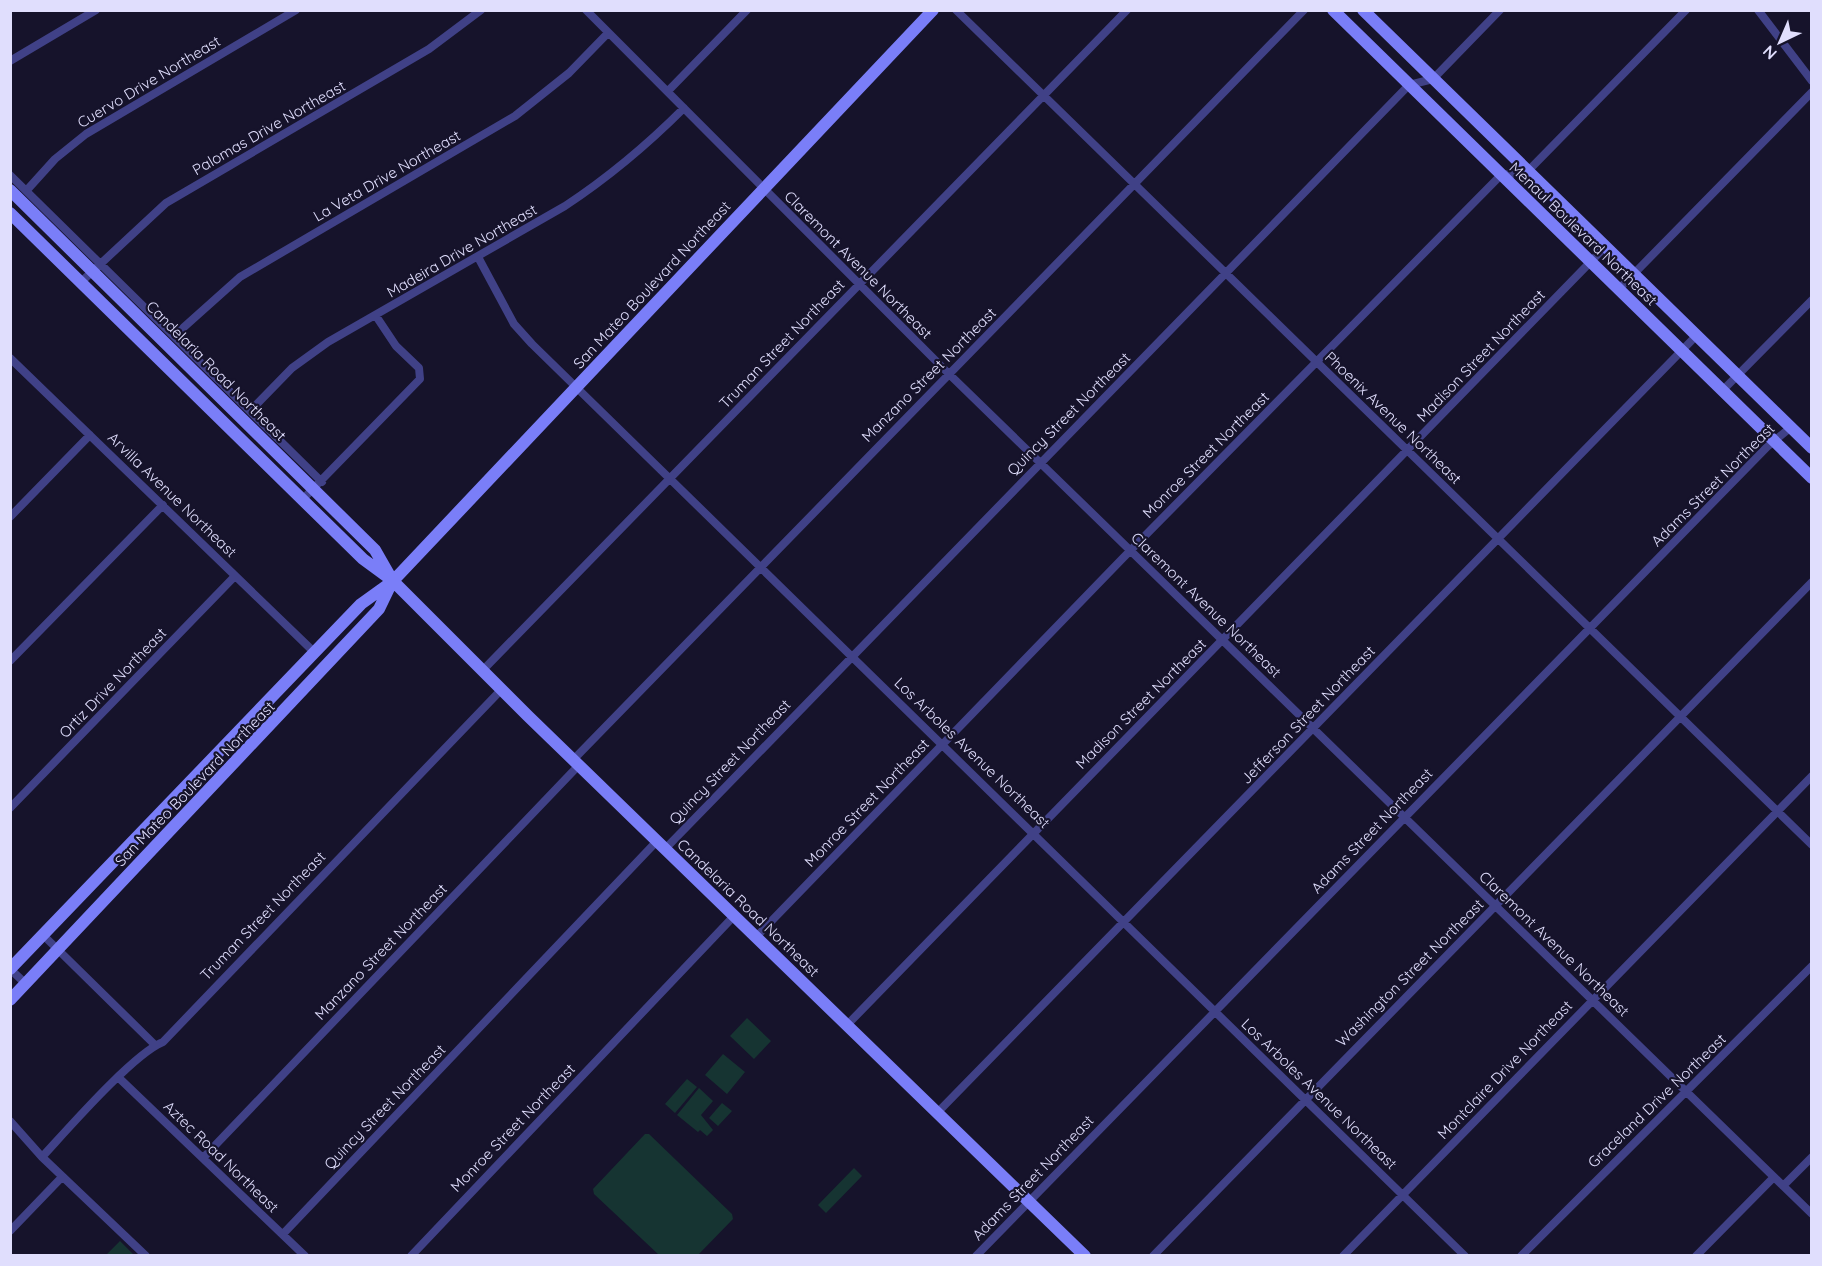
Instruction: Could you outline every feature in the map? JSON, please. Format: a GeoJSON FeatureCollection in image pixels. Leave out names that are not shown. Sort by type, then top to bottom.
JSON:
{"type":"FeatureCollection","features":[{"type":"Feature","properties":{"kind":"main road","name":"San Mateo Boulevard Northeast"},"geometry":{"type":"LineString","coordinates":[[11,969],[361,604],[393,581],[933,10]]}},
{"type":"Feature","properties":{"kind":"main road","name":"Menaul Boulevard Northeast"},"geometry":{"type":"LineString","coordinates":[[1333,10],[1812,478]]}},
{"type":"Feature","properties":{"kind":"main road","name":"Menaul Boulevard Northeast"},"geometry":{"type":"LineString","coordinates":[[1363,10],[1632,275],[1812,448]]}},
{"type":"Feature","properties":{"kind":"main road","name":"Candelaria Road Northeast"},"geometry":{"type":"LineString","coordinates":[[10,190],[25,196],[318,486],[375,550],[393,581]]}},
{"type":"Feature","properties":{"kind":"main road","name":"Candelaria Road Northeast"},"geometry":{"type":"LineString","coordinates":[[11,213],[302,500],[363,559],[393,581],[501,690],[1085,1256]]}},
{"type":"Feature","properties":{"kind":"main road","name":"San Mateo Boulevard Northeast"},"geometry":{"type":"LineString","coordinates":[[10,1000],[379,609],[393,581]]}},
{"type":"Feature","properties":{"kind":"main road"},"geometry":{"type":"LineString","coordinates":[[260,737],[277,708],[313,669],[317,659],[314,652]]}},
{"type":"Feature","properties":{"kind":"street"},"geometry":{"type":"LineString","coordinates":[[10,62],[96,10]]}},
{"type":"Feature","properties":{"kind":"street","name":"Cuervo Drive Northeast"},"geometry":{"type":"LineString","coordinates":[[11,213],[55,159],[86,134],[296,10]]}},
{"type":"Feature","properties":{"kind":"street","name":"Palomas Drive Northeast"},"geometry":{"type":"LineString","coordinates":[[81,282],[166,203],[392,72],[447,37],[481,10]]}},
{"type":"Feature","properties":{"kind":"street","name":"Claremont Avenue Northeast"},"geometry":{"type":"LineString","coordinates":[[586,10],[753,176],[762,190],[858,285],[1812,1214]]}},
{"type":"Feature","properties":{"kind":"street"},"geometry":{"type":"LineString","coordinates":[[668,91],[747,10]]}},
{"type":"Feature","properties":{"kind":"street","name":"Phoenix Avenue Northeast"},"geometry":{"type":"LineString","coordinates":[[956,10],[1812,845]]}},
{"type":"Feature","properties":{"kind":"street","name":"Truman Street Northeast"},"geometry":{"type":"LineString","coordinates":[[482,671],[1127,10]]}},
{"type":"Feature","properties":{"kind":"street","name":"Manzano Street Northeast"},"geometry":{"type":"LineString","coordinates":[[203,1158],[760,567],[1136,186],[1304,10]]}},
{"type":"Feature","properties":{"kind":"street"},"geometry":{"type":"LineString","coordinates":[[1409,85],[1433,79],[1500,10]]}},
{"type":"Feature","properties":{"kind":"street"},"geometry":{"type":"LineString","coordinates":[[1501,175],[1527,172],[1686,10]]}},
{"type":"Feature","properties":{"kind":"street"},"geometry":{"type":"LineString","coordinates":[[1758,10],[1812,81]]}},
{"type":"Feature","properties":{"kind":"street","name":"La Veta Drive Northeast"},"geometry":{"type":"LineString","coordinates":[[174,336],[240,277],[521,112],[569,73],[608,33]]}},
{"type":"Feature","properties":{"kind":"street","name":"Quincy Street Northeast"},"geometry":{"type":"LineString","coordinates":[[283,1234],[661,845],[852,655],[1409,85]]}},
{"type":"Feature","properties":{"kind":"street"},"geometry":{"type":"LineString","coordinates":[[1618,290],[1812,92]]}},
{"type":"Feature","properties":{"kind":"street","name":"Madeira Drive Northeast"},"geometry":{"type":"LineString","coordinates":[[250,411],[302,360],[328,342],[478,257],[596,186],[622,166],[684,108]]}},
{"type":"Feature","properties":{"kind":"street"},"geometry":{"type":"LineString","coordinates":[[10,175],[25,196]]}},
{"type":"Feature","properties":{"kind":"street","name":"Monroe Street Northeast"},"geometry":{"type":"LineString","coordinates":[[756,937],[1131,550],[1501,175]]}},
{"type":"Feature","properties":{"kind":"street","name":"Madison Street Northeast"},"geometry":{"type":"LineString","coordinates":[[848,1024],[1605,248]]}},
{"type":"Feature","properties":{"kind":"street","name":"Los Arboles Avenue Northeast"},"geometry":{"type":"LineString","coordinates":[[478,257],[522,335],[1465,1256]]}},
{"type":"Feature","properties":{"kind":"street"},"geometry":{"type":"LineString","coordinates":[[96,267],[174,336],[250,411],[318,486]]}},
{"type":"Feature","properties":{"kind":"street"},"geometry":{"type":"LineString","coordinates":[[1722,391],[1812,300]]}},
{"type":"Feature","properties":{"kind":"street"},"geometry":{"type":"LineString","coordinates":[[302,500],[420,379],[419,368],[396,345],[376,316]]}},
{"type":"Feature","properties":{"kind":"street","name":"Jefferson Street Northeast"},"geometry":{"type":"LineString","coordinates":[[938,1112],[1696,336]]}},
{"type":"Feature","properties":{"kind":"street","name":"Arvilla Avenue Northeast"},"geometry":{"type":"LineString","coordinates":[[11,360],[314,652]]}},
{"type":"Feature","properties":{"kind":"street","name":"Adams Street Northeast"},"geometry":{"type":"LineString","coordinates":[[976,1256],[1773,441],[1790,428]]}},
{"type":"Feature","properties":{"kind":"street"},"geometry":{"type":"LineString","coordinates":[[10,517],[90,435]]}},
{"type":"Feature","properties":{"kind":"street"},"geometry":{"type":"LineString","coordinates":[[10,661],[163,505]]}},
{"type":"Feature","properties":{"kind":"street","name":"Ortiz Drive Northeast"},"geometry":{"type":"LineString","coordinates":[[10,808],[235,576]]}},
{"type":"Feature","properties":{"kind":"street","name":"Washington Street Northeast"},"geometry":{"type":"LineString","coordinates":[[1153,1256],[1812,582]]}},
{"type":"Feature","properties":{"kind":"street","name":"Truman Street Northeast"},"geometry":{"type":"LineString","coordinates":[[42,1157],[119,1078],[155,1045],[163,1042],[501,690]]}},
{"type":"Feature","properties":{"kind":"street","name":"Montclaire Drive Northeast"},"geometry":{"type":"LineString","coordinates":[[1343,1256],[1812,776]]}},
{"type":"Feature","properties":{"kind":"street","name":"Monroe Street Northeast"},"geometry":{"type":"LineString","coordinates":[[411,1256],[734,916]]}},
{"type":"Feature","properties":{"kind":"street"},"geometry":{"type":"LineString","coordinates":[[43,935],[155,1045]]}},
{"type":"Feature","properties":{"kind":"street","name":"Graceland Drive Northeast"},"geometry":{"type":"LineString","coordinates":[[1521,1256],[1812,966]]}},
{"type":"Feature","properties":{"kind":"street"},"geometry":{"type":"LineString","coordinates":[[11,969],[26,984]]}},
{"type":"Feature","properties":{"kind":"street","name":"Aztec Road Northeast"},"geometry":{"type":"LineString","coordinates":[[119,1078],[305,1256]]}},
{"type":"Feature","properties":{"kind":"street"},"geometry":{"type":"LineString","coordinates":[[10,1121],[62,1177],[146,1256]]}},
{"type":"Feature","properties":{"kind":"street"},"geometry":{"type":"LineString","coordinates":[[1783,1186],[1812,1157]]}},
{"type":"Feature","properties":{"kind":"street"},"geometry":{"type":"LineString","coordinates":[[10,1231],[62,1177]]}},
{"type":"Feature","properties":{"kind":"street"},"geometry":{"type":"LineString","coordinates":[[1696,1256],[1774,1177]]}},
{"type":"Feature","properties":{"kind":"green space"},"geometry":{"type":"Polygon","coordinates":[[[747,1018],[771,1041],[754,1059],[730,1036],[747,1018]]]}},
{"type":"Feature","properties":{"kind":"green space"},"geometry":{"type":"Polygon","coordinates":[[[723,1054],[745,1072],[727,1094],[705,1075],[723,1054]]]}},
{"type":"Feature","properties":{"kind":"green space"},"geometry":{"type":"Polygon","coordinates":[[[687,1079],[697,1087],[675,1113],[665,1104],[687,1079]]]}},
{"type":"Feature","properties":{"kind":"green space"},"geometry":{"type":"Polygon","coordinates":[[[699,1088],[713,1101],[701,1115],[713,1130],[707,1136],[700,1130],[698,1132],[677,1115],[699,1088]]]}},
{"type":"Feature","properties":{"kind":"green space"},"geometry":{"type":"Polygon","coordinates":[[[722,1103],[732,1111],[718,1126],[709,1118],[722,1103]]]}},
{"type":"Feature","properties":{"kind":"green space"},"geometry":{"type":"Polygon","coordinates":[[[645,1134],[649,1134],[732,1214],[733,1219],[698,1255],[659,1255],[594,1194],[593,1189],[645,1134]]]}},
{"type":"Feature","properties":{"kind":"green space"},"geometry":{"type":"Polygon","coordinates":[[[854,1168],[862,1176],[826,1213],[818,1205],[854,1168]]]}},
{"type":"Feature","properties":{"kind":"green space"},"geometry":{"type":"Polygon","coordinates":[[[120,1241],[134,1255],[106,1255],[120,1241]]]}}]}
